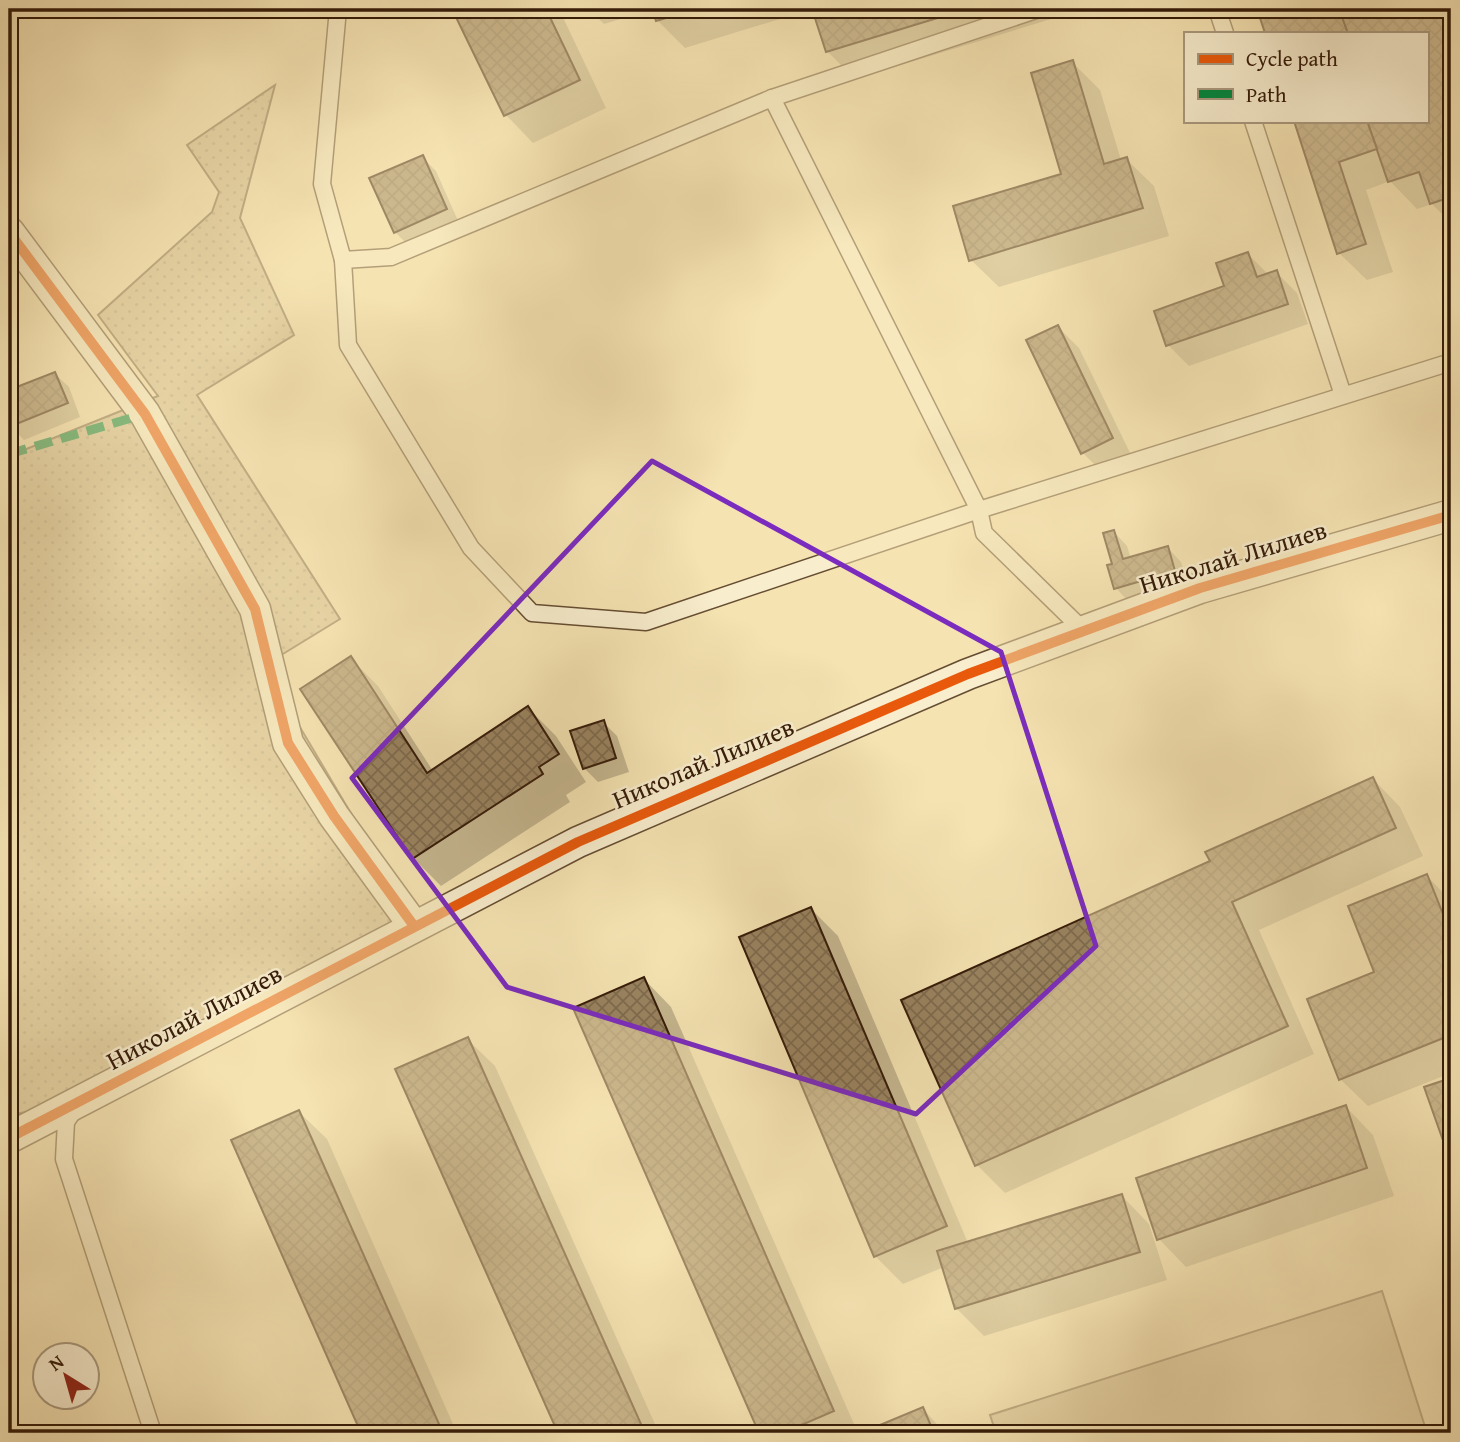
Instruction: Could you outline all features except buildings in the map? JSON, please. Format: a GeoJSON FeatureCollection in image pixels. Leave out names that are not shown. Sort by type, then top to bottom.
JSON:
{"type":"FeatureCollection","features":[{"type":"Feature","properties":{"kind":"street"},"geometry":{"type":"LineString","coordinates":[[9,232],[145,414],[256,609],[288,743],[334,816],[414,926]]}},
{"type":"Feature","properties":{"kind":"street","name":"Николай Лилиев"},"geometry":{"type":"LineString","coordinates":[[9,1138],[78,1105],[578,842],[968,674],[1200,588],[1451,515]]}},
{"type":"Feature","properties":{"kind":"lane"},"geometry":{"type":"LineString","coordinates":[[338,9],[322,184],[344,260],[348,345],[471,548],[532,613],[646,622],[979,510],[1451,362]]}},
{"type":"Feature","properties":{"kind":"lane"},"geometry":{"type":"LineString","coordinates":[[344,260],[391,257],[772,98],[1039,9]]}},
{"type":"Feature","properties":{"kind":"lane"},"geometry":{"type":"LineString","coordinates":[[1217,9],[1225,32]]}},
{"type":"Feature","properties":{"kind":"lane"},"geometry":{"type":"LineString","coordinates":[[772,98],[979,510],[984,533],[1084,631]]}},
{"type":"Feature","properties":{"kind":"lane"},"geometry":{"type":"LineString","coordinates":[[1253,122],[1343,395]]}},
{"type":"Feature","properties":{"kind":"lane"},"geometry":{"type":"LineString","coordinates":[[78,1105],[66,1122],[64,1159],[153,1433]]}},
{"type":"Feature","properties":{"kind":"highlighted area"},"geometry":{"type":"Polygon","coordinates":[[[652,461],[1001,652],[1096,946],[916,1114],[507,987],[352,778],[652,461]]]}},
{"type":"Feature","properties":{"kind":"shaded area"},"geometry":{"type":"Polygon","coordinates":[[[275,85],[240,218],[294,335],[197,395],[340,619],[278,657],[278,690],[410,913],[43,1109],[9,1115],[9,456],[158,396],[98,315],[212,212],[219,192],[187,145],[275,85]]]}},
{"type":"Feature","properties":{"kind":"shaded area"},"geometry":{"type":"Polygon","coordinates":[[[1382,1291],[1427,1433],[996,1433],[990,1415],[1382,1291]]]}},
{"type":"Feature","properties":{"kind":"marked path"},"geometry":{"type":"LineString","coordinates":[[9,454],[145,414]]}},
{"type":"Feature","properties":{"kind":"cycle path"},"geometry":{"type":"LineString","coordinates":[[9,232],[145,414],[255,609],[288,743],[334,816],[414,926]]}},
{"type":"Feature","properties":{"kind":"cycle path"},"geometry":{"type":"LineString","coordinates":[[9,1138],[578,842],[968,674],[1200,588],[1451,515]]}}]}
